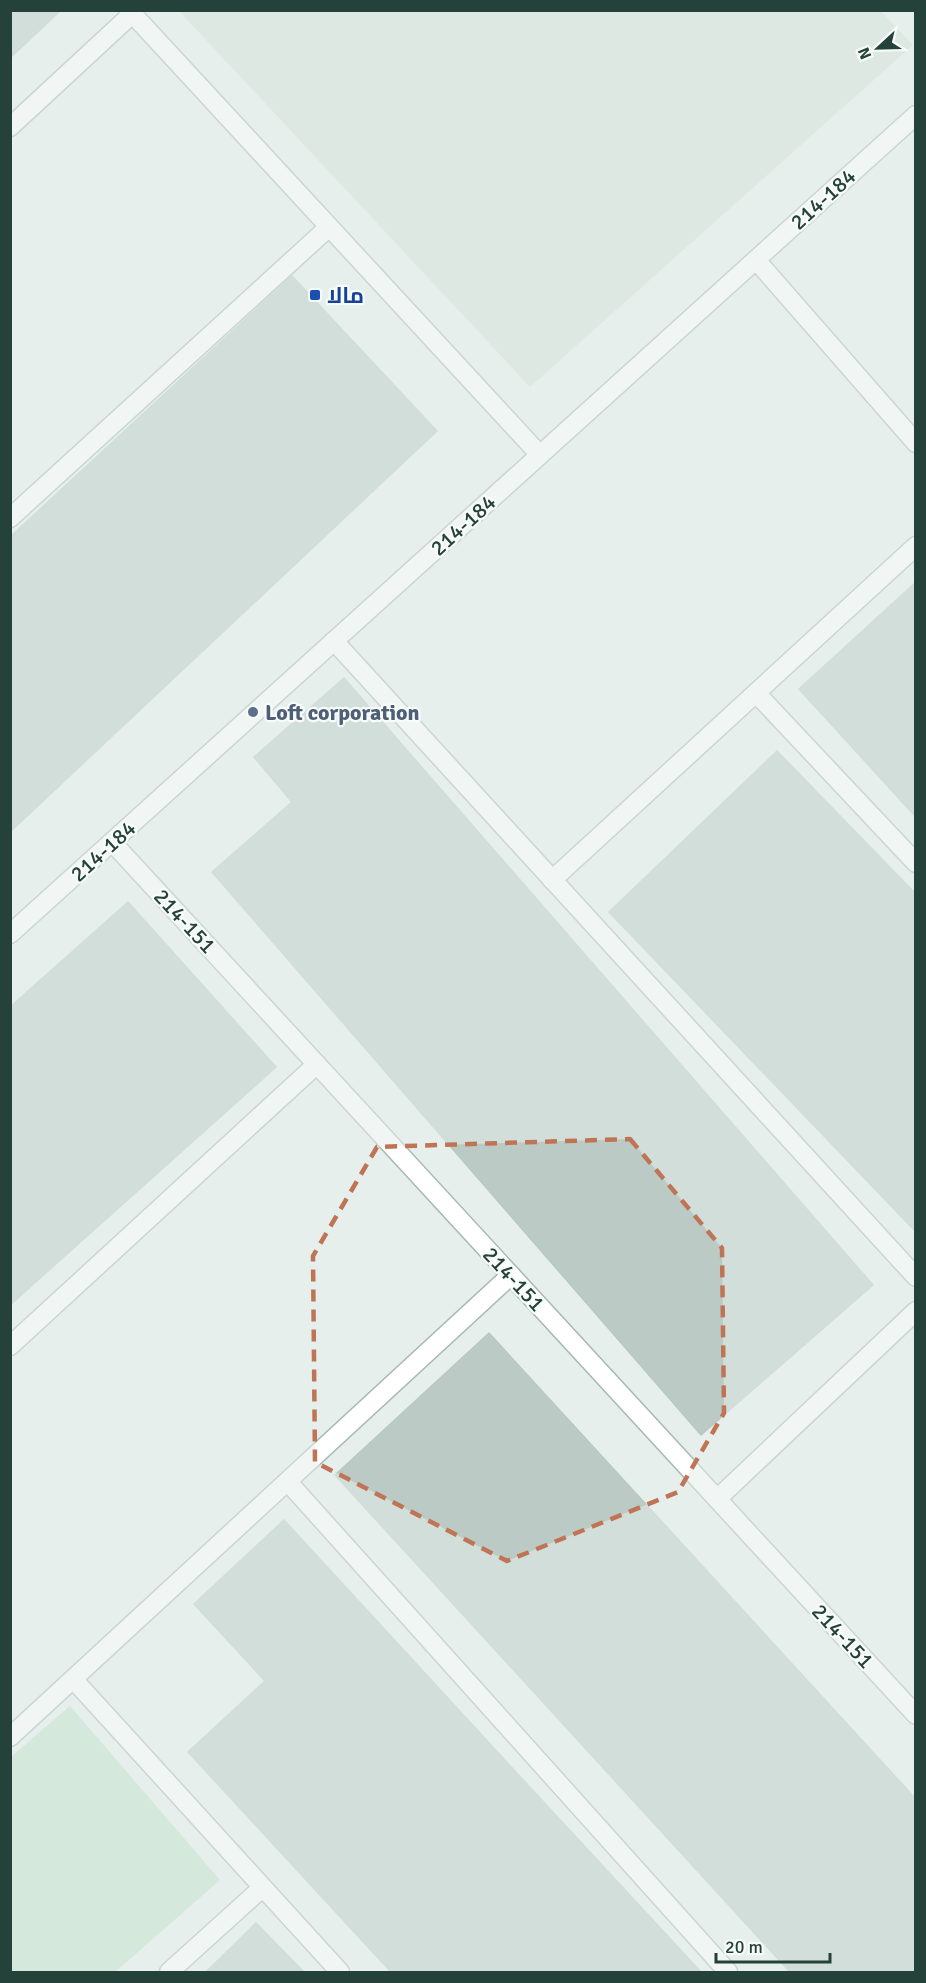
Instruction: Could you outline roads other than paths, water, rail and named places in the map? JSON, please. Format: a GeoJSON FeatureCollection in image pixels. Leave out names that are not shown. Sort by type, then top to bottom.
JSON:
{"type":"FeatureCollection","features":[{"type":"Feature","properties":{"kind":"street"},"geometry":{"type":"LineString","coordinates":[[10,127],[131,12],[540,455]]}},
{"type":"Feature","properties":{"kind":"street","name":"214-184"},"geometry":{"type":"LineString","coordinates":[[10,934],[915,116]]}},
{"type":"Feature","properties":{"kind":"street"},"geometry":{"type":"LineString","coordinates":[[10,518],[329,227]]}},
{"type":"Feature","properties":{"kind":"street"},"geometry":{"type":"LineString","coordinates":[[756,260],[915,443]]}},
{"type":"Feature","properties":{"kind":"street"},"geometry":{"type":"LineString","coordinates":[[552,880],[915,546]]}},
{"type":"Feature","properties":{"kind":"street"},"geometry":{"type":"LineString","coordinates":[[334,641],[915,1277]]}},
{"type":"Feature","properties":{"kind":"street"},"geometry":{"type":"LineString","coordinates":[[756,693],[915,862]]}},
{"type":"Feature","properties":{"kind":"street","name":"214-151"},"geometry":{"type":"LineString","coordinates":[[112,842],[915,1715]]}},
{"type":"Feature","properties":{"kind":"street"},"geometry":{"type":"LineString","coordinates":[[10,1346],[317,1064]]}},
{"type":"Feature","properties":{"kind":"street"},"geometry":{"type":"LineString","coordinates":[[10,1737],[511,1275]]}},
{"type":"Feature","properties":{"kind":"street"},"geometry":{"type":"LineString","coordinates":[[717,1499],[915,1311]]}},
{"type":"Feature","properties":{"kind":"street"},"geometry":{"type":"LineString","coordinates":[[288,1482],[728,1972]]}},
{"type":"Feature","properties":{"kind":"street"},"geometry":{"type":"LineString","coordinates":[[74,1680],[340,1972]]}},
{"type":"Feature","properties":{"kind":"street"},"geometry":{"type":"LineString","coordinates":[[169,1972],[262,1888]]}},
{"type":"Feature","properties":{"kind":"place","name":"مالا"},"geometry":{"type":"Point","coordinates":[315,295]}},
{"type":"Feature","properties":{"kind":"place","name":"Loft corporation"},"geometry":{"type":"Point","coordinates":[253,712]}}]}
